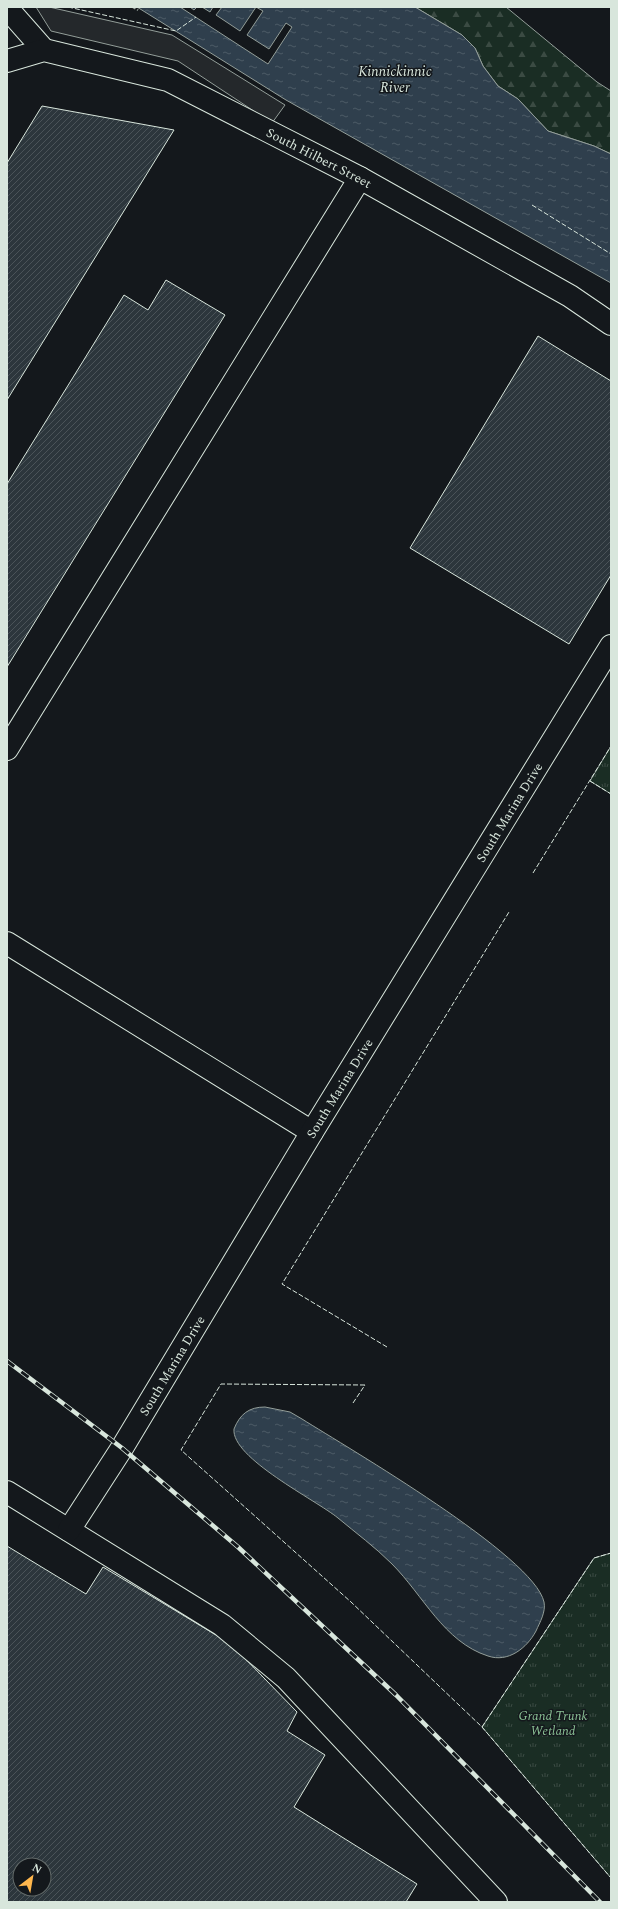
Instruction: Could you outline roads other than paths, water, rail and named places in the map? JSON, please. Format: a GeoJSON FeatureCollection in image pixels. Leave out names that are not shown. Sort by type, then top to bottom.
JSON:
{"type":"FeatureCollection","features":[{"type":"Feature","properties":{"kind":"street"},"geometry":{"type":"LineString","coordinates":[[7,8],[44,50],[7,61]]}},
{"type":"Feature","properties":{"kind":"street","name":"South Hilbert Street"},"geometry":{"type":"LineString","coordinates":[[44,50],[168,80],[360,178],[570,296],[611,324]]}},
{"type":"Feature","properties":{"kind":"street"},"geometry":{"type":"LineString","coordinates":[[7,749],[360,178]]}},
{"type":"Feature","properties":{"kind":"street","name":"South Marina Drive"},"geometry":{"type":"LineString","coordinates":[[69,1530],[126,1442],[312,1132],[611,646]]}},
{"type":"Feature","properties":{"kind":"street"},"geometry":{"type":"LineString","coordinates":[[7,943],[312,1132]]}},
{"type":"Feature","properties":{"kind":"street"},"geometry":{"type":"LineString","coordinates":[[7,1492],[222,1625],[286,1678],[496,1902]]}},
{"type":"Feature","properties":{"kind":"water","name":"Kinnickinnic River"},"geometry":{"type":"Polygon","coordinates":[[[137,7],[415,7],[462,35],[475,48],[483,66],[498,86],[518,99],[548,131],[594,146],[611,154],[611,283],[286,100],[137,7]]]}},
{"type":"Feature","properties":{"kind":"water"},"geometry":{"type":"Polygon","coordinates":[[[265,1407],[290,1412],[358,1453],[436,1504],[508,1558],[533,1582],[544,1602],[541,1621],[528,1643],[510,1656],[495,1658],[473,1649],[459,1640],[446,1629],[403,1576],[379,1552],[338,1518],[277,1478],[246,1453],[237,1440],[234,1429],[236,1424],[246,1412],[254,1408],[265,1407]]]}},
{"type":"Feature","properties":{"kind":"railway"},"geometry":{"type":"LineString","coordinates":[[7,1361],[122,1448],[238,1547],[396,1695],[600,1902]]}},
{"type":"Feature","properties":{"kind":"park label","name":"Grand Trunk Wetland"},"geometry":{"type":"Point","coordinates":[553,1722]}}]}
